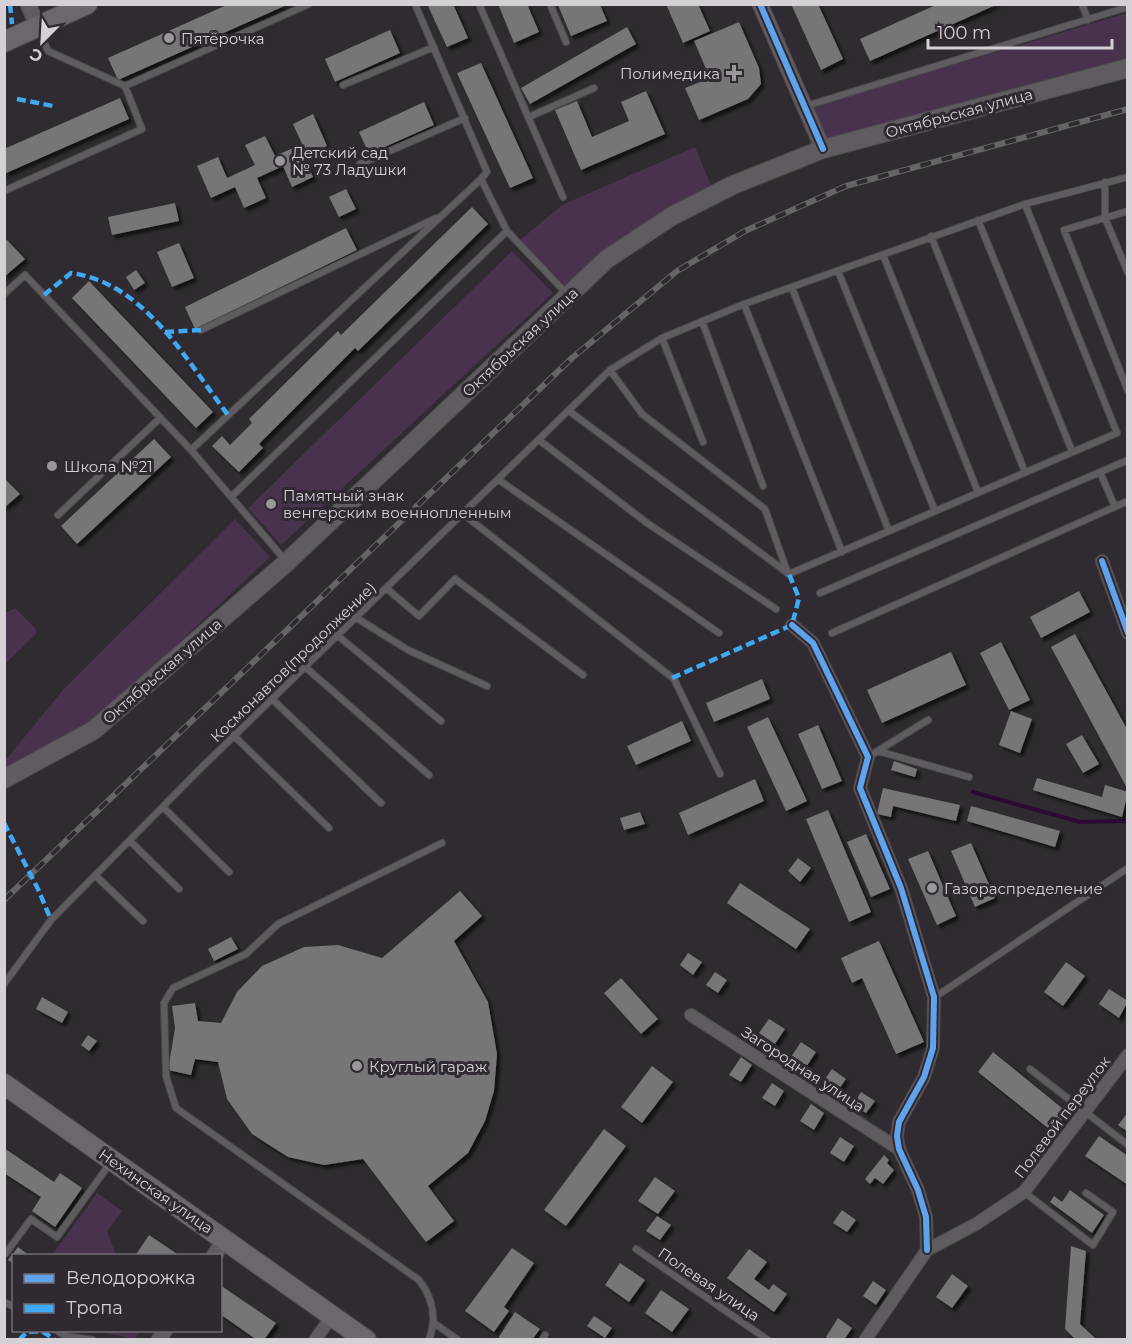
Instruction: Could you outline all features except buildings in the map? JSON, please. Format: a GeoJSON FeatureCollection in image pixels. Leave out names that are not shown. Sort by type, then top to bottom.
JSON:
{"type":"FeatureCollection","features":[{"type":"Feature","properties":{"kind":"main road"},"geometry":{"type":"LineString","coordinates":[[4,42],[87,4]]}},
{"type":"Feature","properties":{"kind":"main road","name":"Октябрьская улица"},"geometry":{"type":"LineString","coordinates":[[4,779],[94,730],[287,562],[607,259],[672,216],[734,185],[823,149],[1128,68]]}},
{"type":"Feature","properties":{"kind":"main road","name":"Нехинская улица"},"geometry":{"type":"LineString","coordinates":[[4,1084],[112,1160],[219,1247],[332,1316],[366,1340]]}},
{"type":"Feature","properties":{"kind":"street"},"geometry":{"type":"LineString","coordinates":[[28,4],[38,27]]}},
{"type":"Feature","properties":{"kind":"street"},"geometry":{"type":"LineString","coordinates":[[760,4],[823,149]]}},
{"type":"Feature","properties":{"kind":"street"},"geometry":{"type":"LineString","coordinates":[[1102,561],[1128,633]]}},
{"type":"Feature","properties":{"kind":"street"},"geometry":{"type":"LineString","coordinates":[[792,625],[813,643],[873,754],[861,788],[901,888],[934,997],[933,1048],[924,1077],[899,1122],[899,1149],[922,1203],[928,1232],[927,1250]]}},
{"type":"Feature","properties":{"kind":"street","name":"Загородная улица"},"geometry":{"type":"LineString","coordinates":[[691,1015],[899,1149]]}},
{"type":"Feature","properties":{"kind":"street","name":"Полевой переулок"},"geometry":{"type":"LineString","coordinates":[[865,1340],[927,1250],[976,1224],[1024,1191],[1128,1055]]}},
{"type":"Feature","properties":{"kind":"street"},"geometry":{"type":"LineString","coordinates":[[315,1340],[332,1316]]}},
{"type":"Feature","properties":{"kind":"lane"},"geometry":{"type":"LineString","coordinates":[[125,86],[309,4]]}},
{"type":"Feature","properties":{"kind":"lane"},"geometry":{"type":"LineString","coordinates":[[191,450],[488,172],[415,4]]}},
{"type":"Feature","properties":{"kind":"lane"},"geometry":{"type":"LineString","coordinates":[[479,4],[563,197]]}},
{"type":"Feature","properties":{"kind":"lane"},"geometry":{"type":"LineString","coordinates":[[550,4],[566,42]]}},
{"type":"Feature","properties":{"kind":"lane"},"geometry":{"type":"LineString","coordinates":[[1082,4],[1088,20]]}},
{"type":"Feature","properties":{"kind":"lane"},"geometry":{"type":"LineString","coordinates":[[806,106],[1128,7]]}},
{"type":"Feature","properties":{"kind":"lane"},"geometry":{"type":"LineString","coordinates":[[4,191],[142,129],[125,86],[48,51],[38,27]]}},
{"type":"Feature","properties":{"kind":"lane"},"geometry":{"type":"LineString","coordinates":[[343,85],[434,47]]}},
{"type":"Feature","properties":{"kind":"lane"},"geometry":{"type":"LineString","coordinates":[[529,117],[594,88]]}},
{"type":"Feature","properties":{"kind":"lane"},"geometry":{"type":"LineString","coordinates":[[360,164],[465,118]]}},
{"type":"Feature","properties":{"kind":"lane","name":"Космонавтов(продолжение)"},"geometry":{"type":"LineString","coordinates":[[4,984],[51,920],[233,735],[499,480],[610,370],[662,338],[744,304],[1024,204],[1128,177]]}},
{"type":"Feature","properties":{"kind":"lane"},"geometry":{"type":"LineString","coordinates":[[481,179],[507,231],[568,295]]}},
{"type":"Feature","properties":{"kind":"lane"},"geometry":{"type":"LineString","coordinates":[[1105,182],[1105,218],[1128,273]]}},
{"type":"Feature","properties":{"kind":"lane"},"geometry":{"type":"LineString","coordinates":[[789,574],[1117,433],[1024,204]]}},
{"type":"Feature","properties":{"kind":"lane"},"geometry":{"type":"LineString","coordinates":[[1128,211],[1064,230],[1128,391]]}},
{"type":"Feature","properties":{"kind":"lane"},"geometry":{"type":"LineString","coordinates":[[201,330],[442,215]]}},
{"type":"Feature","properties":{"kind":"lane"},"geometry":{"type":"LineString","coordinates":[[978,220],[1072,451]]}},
{"type":"Feature","properties":{"kind":"lane"},"geometry":{"type":"LineString","coordinates":[[232,496],[507,231]]}},
{"type":"Feature","properties":{"kind":"lane"},"geometry":{"type":"LineString","coordinates":[[931,236],[1025,472]]}},
{"type":"Feature","properties":{"kind":"lane"},"geometry":{"type":"LineString","coordinates":[[883,255],[978,492]]}},
{"type":"Feature","properties":{"kind":"lane"},"geometry":{"type":"LineString","coordinates":[[838,271],[935,511]]}},
{"type":"Feature","properties":{"kind":"lane"},"geometry":{"type":"LineString","coordinates":[[4,294],[25,275],[191,450],[287,562]]}},
{"type":"Feature","properties":{"kind":"lane"},"geometry":{"type":"LineString","coordinates":[[792,288],[889,531]]}},
{"type":"Feature","properties":{"kind":"lane"},"geometry":{"type":"LineString","coordinates":[[744,304],[842,552]]}},
{"type":"Feature","properties":{"kind":"lane"},"geometry":{"type":"LineString","coordinates":[[702,321],[763,486]]}},
{"type":"Feature","properties":{"kind":"lane"},"geometry":{"type":"LineString","coordinates":[[662,338],[703,442]]}},
{"type":"Feature","properties":{"kind":"lane"},"geometry":{"type":"LineString","coordinates":[[610,370],[642,414],[765,509],[789,574]]}},
{"type":"Feature","properties":{"kind":"lane"},"geometry":{"type":"LineString","coordinates":[[569,411],[789,574]]}},
{"type":"Feature","properties":{"kind":"lane"},"geometry":{"type":"LineString","coordinates":[[58,515],[160,417]]}},
{"type":"Feature","properties":{"kind":"lane"},"geometry":{"type":"LineString","coordinates":[[539,440],[647,523],[776,609]]}},
{"type":"Feature","properties":{"kind":"lane"},"geometry":{"type":"LineString","coordinates":[[820,593],[1128,460]]}},
{"type":"Feature","properties":{"kind":"lane"},"geometry":{"type":"LineString","coordinates":[[1100,472],[1115,507]]}},
{"type":"Feature","properties":{"kind":"lane"},"geometry":{"type":"LineString","coordinates":[[499,480],[719,633]]}},
{"type":"Feature","properties":{"kind":"lane"},"geometry":{"type":"LineString","coordinates":[[832,633],[1128,501]]}},
{"type":"Feature","properties":{"kind":"lane"},"geometry":{"type":"LineString","coordinates":[[463,514],[674,679],[720,774]]}},
{"type":"Feature","properties":{"kind":"lane"},"geometry":{"type":"LineString","coordinates":[[386,588],[419,616],[455,579],[582,675]]}},
{"type":"Feature","properties":{"kind":"lane"},"geometry":{"type":"LineString","coordinates":[[355,617],[408,650],[487,686]]}},
{"type":"Feature","properties":{"kind":"lane"},"geometry":{"type":"LineString","coordinates":[[337,635],[441,721]]}},
{"type":"Feature","properties":{"kind":"lane"},"geometry":{"type":"LineString","coordinates":[[304,666],[429,775]]}},
{"type":"Feature","properties":{"kind":"lane"},"geometry":{"type":"LineString","coordinates":[[271,698],[381,803]]}},
{"type":"Feature","properties":{"kind":"lane"},"geometry":{"type":"LineString","coordinates":[[873,754],[928,720]]}},
{"type":"Feature","properties":{"kind":"lane"},"geometry":{"type":"LineString","coordinates":[[233,735],[330,828]]}},
{"type":"Feature","properties":{"kind":"lane"},"geometry":{"type":"LineString","coordinates":[[873,754],[969,777]]}},
{"type":"Feature","properties":{"kind":"lane"},"geometry":{"type":"LineString","coordinates":[[162,807],[229,872]]}},
{"type":"Feature","properties":{"kind":"lane"},"geometry":{"type":"LineString","coordinates":[[130,841],[179,889]]}},
{"type":"Feature","properties":{"kind":"lane"},"geometry":{"type":"LineString","coordinates":[[429,1340],[434,1323],[430,1297],[419,1280],[176,1108],[166,1076],[164,1003],[173,988],[246,954],[278,924],[442,843]]}},
{"type":"Feature","properties":{"kind":"lane"},"geometry":{"type":"LineString","coordinates":[[934,997],[1128,868]]}},
{"type":"Feature","properties":{"kind":"lane"},"geometry":{"type":"LineString","coordinates":[[95,875],[143,921]]}},
{"type":"Feature","properties":{"kind":"lane"},"geometry":{"type":"LineString","coordinates":[[1030,1069],[1083,1113],[1128,1145]]}},
{"type":"Feature","properties":{"kind":"lane"},"geometry":{"type":"LineString","coordinates":[[6,1253],[31,1219],[57,1237],[112,1160]]}},
{"type":"Feature","properties":{"kind":"lane"},"geometry":{"type":"LineString","coordinates":[[1024,1191],[1093,1245],[1113,1212],[1086,1192]]}},
{"type":"Feature","properties":{"kind":"lane","name":"Полевая улица"},"geometry":{"type":"LineString","coordinates":[[636,1249],[768,1340]]}},
{"type":"Feature","properties":{"kind":"lane"},"geometry":{"type":"LineString","coordinates":[[434,1323],[458,1340]]}},
{"type":"Feature","properties":{"kind":"lane"},"geometry":{"type":"LineString","coordinates":[[59,1332],[65,1336],[93,1340]]}},
{"type":"Feature","properties":{"kind":"shaded area"},"geometry":{"type":"Polygon","coordinates":[[[1127,13],[1127,58],[826,144],[809,108],[1127,13]]]}},
{"type":"Feature","properties":{"kind":"shaded area"},"geometry":{"type":"Polygon","coordinates":[[[695,147],[712,188],[601,252],[566,286],[520,240],[562,205],[695,147]]]}},
{"type":"Feature","properties":{"kind":"shaded area"},"geometry":{"type":"Polygon","coordinates":[[[512,251],[553,293],[281,545],[248,508],[512,251]]]}},
{"type":"Feature","properties":{"kind":"shaded area"},"geometry":{"type":"Polygon","coordinates":[[[235,519],[270,557],[103,714],[8,772],[4,762],[63,690],[235,519]]]}},
{"type":"Feature","properties":{"kind":"shaded area"},"geometry":{"type":"Polygon","coordinates":[[[15,608],[35,628],[36,634],[5,664],[5,613],[15,608]]]}},
{"type":"Feature","properties":{"kind":"shaded area"},"geometry":{"type":"Polygon","coordinates":[[[97,1193],[122,1211],[107,1232],[116,1254],[53,1254],[97,1193]]]}},
{"type":"Feature","properties":{"kind":"shaded area"},"geometry":{"type":"Polygon","coordinates":[[[101,1332],[140,1332],[135,1339],[101,1332]]]}},
{"type":"Feature","properties":{"kind":"waterway"},"geometry":{"type":"LineString","coordinates":[[973,792],[1080,822],[1128,821]]}},
{"type":"Feature","properties":{"kind":"railway"},"geometry":{"type":"LineString","coordinates":[[4,900],[572,358],[677,271],[745,231],[846,186],[1128,109]]}},
{"type":"Feature","properties":{"kind":"marked path"},"geometry":{"type":"LineString","coordinates":[[10,4],[12,24]]}},
{"type":"Feature","properties":{"kind":"marked path"},"geometry":{"type":"LineString","coordinates":[[17,99],[53,106]]}},
{"type":"Feature","properties":{"kind":"marked path"},"geometry":{"type":"LineString","coordinates":[[44,295],[71,273],[97,280],[121,292],[162,327],[228,415]]}},
{"type":"Feature","properties":{"kind":"marked path"},"geometry":{"type":"LineString","coordinates":[[165,332],[201,330]]}},
{"type":"Feature","properties":{"kind":"marked path"},"geometry":{"type":"LineString","coordinates":[[672,678],[792,625],[799,598],[789,574]]}},
{"type":"Feature","properties":{"kind":"marked path"},"geometry":{"type":"LineString","coordinates":[[4,823],[38,889],[51,920]]}},
{"type":"Feature","properties":{"kind":"marked path"},"geometry":{"type":"LineString","coordinates":[[19,1340],[27,1332]]}},
{"type":"Feature","properties":{"kind":"marked path"},"geometry":{"type":"LineString","coordinates":[[43,1332],[55,1340]]}},
{"type":"Feature","properties":{"kind":"cycle path"},"geometry":{"type":"LineString","coordinates":[[760,4],[823,149]]}},
{"type":"Feature","properties":{"kind":"cycle path"},"geometry":{"type":"LineString","coordinates":[[1102,561],[1128,633]]}},
{"type":"Feature","properties":{"kind":"cycle path"},"geometry":{"type":"LineString","coordinates":[[792,625],[813,643],[868,757],[860,788],[901,888],[934,997],[933,1048],[924,1077],[899,1122],[897,1136],[899,1149],[918,1190],[926,1217],[927,1250]]}},
{"type":"Feature","properties":{"kind":"place","name":"Пятёрочка"},"geometry":{"type":"Point","coordinates":[169,38]}},
{"type":"Feature","properties":{"kind":"place","name":"Полимедика"},"geometry":{"type":"Point","coordinates":[734,73]}},
{"type":"Feature","properties":{"kind":"place","name":"Детский сад № 73 Ладушки"},"geometry":{"type":"Point","coordinates":[280,161]}},
{"type":"Feature","properties":{"kind":"place","name":"Школа №21"},"geometry":{"type":"Point","coordinates":[52,466]}},
{"type":"Feature","properties":{"kind":"place","name":"Памятный знак венгерским военнопленным"},"geometry":{"type":"Point","coordinates":[271,504]}},
{"type":"Feature","properties":{"kind":"place","name":"Газораспределение"},"geometry":{"type":"Point","coordinates":[932,888]}},
{"type":"Feature","properties":{"kind":"place","name":"Круглый гараж"},"geometry":{"type":"Point","coordinates":[357,1066]}}]}
